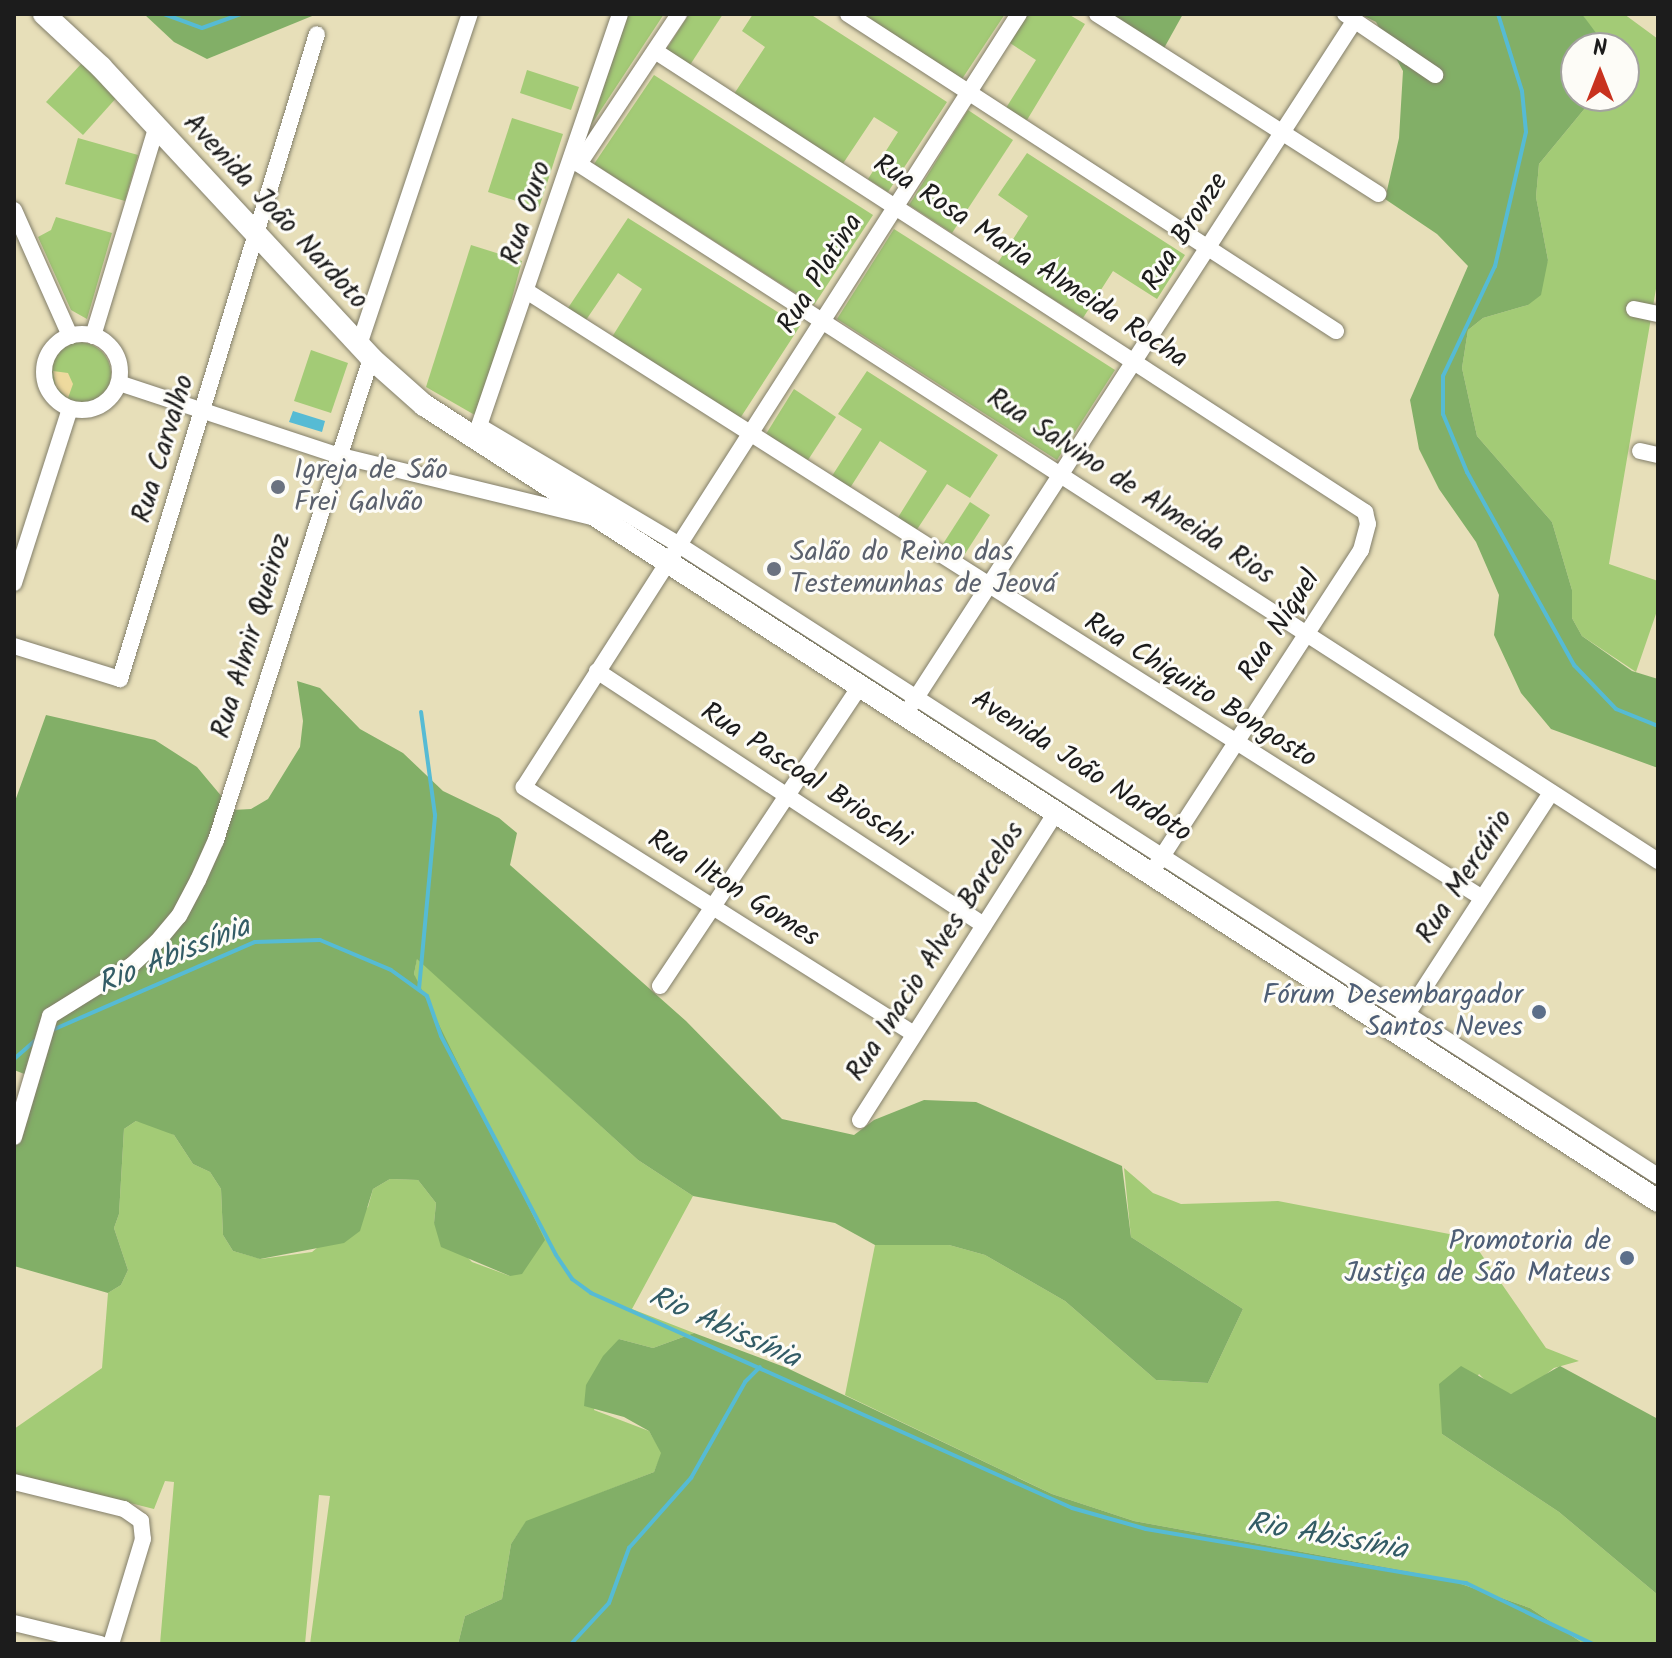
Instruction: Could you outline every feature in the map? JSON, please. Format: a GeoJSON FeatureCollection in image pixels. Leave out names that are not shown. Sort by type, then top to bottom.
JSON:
{"type":"FeatureCollection","features":[{"type":"Feature","properties":{"kind":"street","name":"Avenida João Nardoto"},"geometry":{"type":"LineString","coordinates":[[44,14],[257,234],[365,351],[597,518],[671,552],[860,686],[911,706],[1056,812],[1157,864]]}},
{"type":"Feature","properties":{"kind":"street","name":"Rua Almir Queiroz"},"geometry":{"type":"LineString","coordinates":[[14,1137],[42,1032],[56,1010],[132,965],[157,942],[179,916],[216,840],[337,455],[365,351],[470,14]]}},
{"type":"Feature","properties":{"kind":"street","name":"Rua Ouro"},"geometry":{"type":"LineString","coordinates":[[476,433],[575,161],[620,14]]}},
{"type":"Feature","properties":{"kind":"street"},"geometry":{"type":"LineString","coordinates":[[575,161],[679,14]]}},
{"type":"Feature","properties":{"kind":"street"},"geometry":{"type":"LineString","coordinates":[[848,14],[1336,331]]}},
{"type":"Feature","properties":{"kind":"street","name":"Rua Platina"},"geometry":{"type":"LineString","coordinates":[[524,787],[671,552],[752,433],[1019,14]]}},
{"type":"Feature","properties":{"kind":"street"},"geometry":{"type":"LineString","coordinates":[[1097,14],[1283,130],[1378,194]]}},
{"type":"Feature","properties":{"kind":"street"},"geometry":{"type":"LineString","coordinates":[[1350,17],[1435,75]]}},
{"type":"Feature","properties":{"kind":"street","name":"Rua Bronze"},"geometry":{"type":"LineString","coordinates":[[911,706],[1208,248],[1350,17]]}},
{"type":"Feature","properties":{"kind":"street","name":"Rua Carvalho"},"geometry":{"type":"LineString","coordinates":[[14,646],[120,679],[317,34]]}},
{"type":"Feature","properties":{"kind":"street","name":"Rua Rosa Maria Almeida Rocha"},"geometry":{"type":"LineString","coordinates":[[655,51],[1357,504],[1368,524]]}},
{"type":"Feature","properties":{"kind":"street"},"geometry":{"type":"LineString","coordinates":[[93,336],[156,129]]}},
{"type":"Feature","properties":{"kind":"street","name":"Rua Salvino de Almeida Rios"},"geometry":{"type":"LineString","coordinates":[[575,161],[1307,631],[1658,861]]}},
{"type":"Feature","properties":{"kind":"street"},"geometry":{"type":"LineString","coordinates":[[14,210],[70,336]]}},
{"type":"Feature","properties":{"kind":"street","name":"Rua Chiquito Bongosto"},"geometry":{"type":"LineString","coordinates":[[528,292],[752,433],[987,587],[1482,898]]}},
{"type":"Feature","properties":{"kind":"street"},"geometry":{"type":"LineString","coordinates":[[1634,309],[1658,314]]}},
{"type":"Feature","properties":{"kind":"street"},"geometry":{"type":"LineString","coordinates":[[70,336],[93,336],[116,354],[119,383],[104,404],[87,411],[70,409],[50,394],[43,370],[54,345],[70,336]]}},
{"type":"Feature","properties":{"kind":"street"},"geometry":{"type":"LineString","coordinates":[[119,383],[337,455],[597,518]]}},
{"type":"Feature","properties":{"kind":"street"},"geometry":{"type":"LineString","coordinates":[[14,583],[70,409]]}},
{"type":"Feature","properties":{"kind":"street","name":"Avenida João Nardoto"},"geometry":{"type":"LineString","coordinates":[[476,433],[671,552],[1403,1021],[1658,1176]]}},
{"type":"Feature","properties":{"kind":"street"},"geometry":{"type":"LineString","coordinates":[[1640,451],[1658,455]]}},
{"type":"Feature","properties":{"kind":"street","name":"Rua Níquel"},"geometry":{"type":"LineString","coordinates":[[1157,864],[1361,550],[1368,524]]}},
{"type":"Feature","properties":{"kind":"street","name":"Rua Pascoal Brioschi"},"geometry":{"type":"LineString","coordinates":[[597,671],[984,925]]}},
{"type":"Feature","properties":{"kind":"street"},"geometry":{"type":"LineString","coordinates":[[660,986],[789,797],[860,686]]}},
{"type":"Feature","properties":{"kind":"street","name":"Rua Ilton Gomes"},"geometry":{"type":"LineString","coordinates":[[524,787],[914,1034]]}},
{"type":"Feature","properties":{"kind":"street","name":"Rua Mercúrio"},"geometry":{"type":"LineString","coordinates":[[1403,1021],[1551,793]]}},
{"type":"Feature","properties":{"kind":"street","name":"Rua Inacio Alves Barcelos"},"geometry":{"type":"LineString","coordinates":[[860,1120],[1056,812]]}},
{"type":"Feature","properties":{"kind":"street","name":"Avenida João Nardoto"},"geometry":{"type":"LineString","coordinates":[[1403,1021],[1658,1201]]}},
{"type":"Feature","properties":{"kind":"street"},"geometry":{"type":"LineString","coordinates":[[14,1482],[124,1509],[141,1521],[143,1539],[111,1644]]}},
{"type":"Feature","properties":{"kind":"street"},"geometry":{"type":"LineString","coordinates":[[14,1623],[100,1644]]}},
{"type":"Feature","properties":{"kind":"green space"},"geometry":{"type":"Polygon","coordinates":[[[144,14],[317,14],[207,59],[174,42],[144,14]]]}},
{"type":"Feature","properties":{"kind":"green space"},"geometry":{"type":"Polygon","coordinates":[[[628,14],[664,14],[591,125],[628,14]]]}},
{"type":"Feature","properties":{"kind":"green space"},"geometry":{"type":"Polygon","coordinates":[[[689,14],[723,14],[690,65],[666,50],[689,14]]]}},
{"type":"Feature","properties":{"kind":"green space"},"geometry":{"type":"Polygon","coordinates":[[[753,14],[810,14],[947,102],[888,192],[868,179],[898,132],[874,117],[842,165],[734,94],[765,47],[742,31],[753,14]]]}},
{"type":"Feature","properties":{"kind":"green space"},"geometry":{"type":"Polygon","coordinates":[[[860,14],[1005,14],[962,79],[860,14]]]}},
{"type":"Feature","properties":{"kind":"green space"},"geometry":{"type":"Polygon","coordinates":[[[1028,14],[1068,14],[1085,24],[1027,120],[1006,108],[1036,60],[1010,43],[1028,14]]]}},
{"type":"Feature","properties":{"kind":"green space"},"geometry":{"type":"Polygon","coordinates":[[[1107,14],[1183,14],[1163,50],[1107,14]]]}},
{"type":"Feature","properties":{"kind":"green space"},"geometry":{"type":"Polygon","coordinates":[[[1360,14],[1582,14],[1595,32],[1560,32],[1560,112],[1582,112],[1539,164],[1536,197],[1548,260],[1541,295],[1528,305],[1483,318],[1468,330],[1462,368],[1477,436],[1552,522],[1572,590],[1572,618],[1582,636],[1632,671],[1658,679],[1658,768],[1551,729],[1521,693],[1494,635],[1499,595],[1476,542],[1439,489],[1419,449],[1410,400],[1468,266],[1437,234],[1385,199],[1399,138],[1403,71],[1376,22],[1360,14]]]}},
{"type":"Feature","properties":{"kind":"green space"},"geometry":{"type":"Polygon","coordinates":[[[1582,14],[1624,14],[1658,39],[1658,277],[1609,564],[1658,581],[1658,608],[1636,672],[1582,636],[1572,618],[1572,590],[1552,522],[1477,436],[1462,368],[1468,330],[1483,318],[1528,305],[1548,260],[1536,197],[1539,164],[1582,112],[1640,112],[1640,32],[1594,32],[1582,14]]]}},
{"type":"Feature","properties":{"kind":"green space"},"geometry":{"type":"Polygon","coordinates":[[[82,63],[118,96],[83,135],[46,102],[82,63]]]}},
{"type":"Feature","properties":{"kind":"green space"},"geometry":{"type":"Polygon","coordinates":[[[527,70],[579,87],[571,110],[520,93],[527,70]]]}},
{"type":"Feature","properties":{"kind":"green space"},"geometry":{"type":"Polygon","coordinates":[[[654,75],[873,215],[814,305],[594,164],[654,75]]]}},
{"type":"Feature","properties":{"kind":"green space"},"geometry":{"type":"Polygon","coordinates":[[[968,110],[1013,140],[952,233],[909,205],[968,110]]]}},
{"type":"Feature","properties":{"kind":"green space"},"geometry":{"type":"Polygon","coordinates":[[[512,118],[563,134],[539,208],[488,192],[512,118]]]}},
{"type":"Feature","properties":{"kind":"green space"},"geometry":{"type":"Polygon","coordinates":[[[78,138],[138,155],[125,201],[65,184],[78,138]]]}},
{"type":"Feature","properties":{"kind":"green space"},"geometry":{"type":"Polygon","coordinates":[[[1027,153],[1185,255],[1157,299],[1113,271],[1083,318],[997,264],[1028,216],[998,195],[1027,153]]]}},
{"type":"Feature","properties":{"kind":"green space"},"geometry":{"type":"Polygon","coordinates":[[[56,217],[112,233],[87,319],[71,310],[38,237],[51,230],[56,217]]]}},
{"type":"Feature","properties":{"kind":"green space"},"geometry":{"type":"Polygon","coordinates":[[[628,218],[800,326],[739,420],[612,337],[642,289],[618,273],[586,320],[568,308],[628,218]]]}},
{"type":"Feature","properties":{"kind":"green space"},"geometry":{"type":"Polygon","coordinates":[[[894,229],[1115,370],[1057,460],[837,319],[894,229]]]}},
{"type":"Feature","properties":{"kind":"green space"},"geometry":{"type":"Polygon","coordinates":[[[471,245],[522,261],[480,418],[426,387],[471,245]]]}},
{"type":"Feature","properties":{"kind":"green space"},"geometry":{"type":"Polygon","coordinates":[[[79,342],[91,344],[102,351],[109,362],[109,386],[102,397],[91,404],[79,406],[67,404],[56,397],[49,386],[47,374],[49,362],[56,351],[67,344],[79,342]]]}},
{"type":"Feature","properties":{"kind":"green space"},"geometry":{"type":"Polygon","coordinates":[[[311,350],[348,363],[331,413],[294,401],[311,350]]]}},
{"type":"Feature","properties":{"kind":"green space"},"geometry":{"type":"Polygon","coordinates":[[[867,371],[998,455],[970,498],[947,484],[916,531],[897,519],[927,471],[880,441],[850,488],[832,476],[862,429],[838,414],[867,371]]]}},
{"type":"Feature","properties":{"kind":"green space"},"geometry":{"type":"Polygon","coordinates":[[[794,389],[836,417],[808,460],[766,434],[794,389]]]}},
{"type":"Feature","properties":{"kind":"green space"},"geometry":{"type":"Polygon","coordinates":[[[970,502],[990,515],[961,560],[941,547],[970,502]]]}},
{"type":"Feature","properties":{"kind":"green space"},"geometry":{"type":"Polygon","coordinates":[[[676,555],[904,698],[905,702],[904,703],[676,555]]]}},
{"type":"Feature","properties":{"kind":"green space"},"geometry":{"type":"Polygon","coordinates":[[[297,681],[320,688],[360,729],[403,753],[443,791],[499,818],[517,833],[510,865],[686,1021],[782,1119],[854,1135],[874,1120],[924,1100],[976,1102],[1122,1166],[1131,1237],[1243,1309],[1208,1383],[1156,1380],[1065,1301],[985,1255],[949,1245],[875,1245],[835,1223],[693,1196],[638,1160],[417,959],[414,974],[545,1240],[522,1274],[510,1276],[441,1247],[434,1223],[436,1203],[418,1180],[390,1179],[373,1189],[360,1231],[344,1243],[260,1259],[233,1251],[223,1235],[221,1189],[210,1172],[193,1164],[174,1135],[136,1121],[124,1129],[119,1214],[114,1228],[128,1270],[121,1285],[108,1293],[14,1266],[14,1123],[27,1075],[14,1070],[14,804],[46,715],[155,740],[197,767],[233,810],[251,809],[268,799],[300,747],[303,721],[297,681]]]}},
{"type":"Feature","properties":{"kind":"green space"},"geometry":{"type":"Polygon","coordinates":[[[919,709],[1148,856],[920,712],[919,709]]]}},
{"type":"Feature","properties":{"kind":"green space"},"geometry":{"type":"Polygon","coordinates":[[[1165,867],[1394,1014],[1165,870],[1165,867]]]}},
{"type":"Feature","properties":{"kind":"green space"},"geometry":{"type":"Polygon","coordinates":[[[417,958],[638,1160],[693,1196],[632,1309],[694,1333],[653,1348],[619,1339],[594,1410],[649,1431],[662,1453],[654,1472],[526,1522],[511,1544],[502,1599],[465,1616],[458,1644],[310,1644],[330,1496],[319,1495],[305,1644],[160,1644],[174,1482],[165,1481],[154,1509],[14,1474],[14,1429],[102,1368],[108,1293],[121,1285],[128,1270],[114,1228],[119,1214],[124,1129],[136,1121],[152,1123],[174,1135],[193,1164],[210,1172],[221,1189],[223,1235],[233,1251],[261,1259],[312,1252],[368,1207],[373,1189],[390,1179],[418,1180],[436,1203],[434,1223],[472,1262],[510,1276],[414,974],[417,958]]]}},
{"type":"Feature","properties":{"kind":"green space"},"geometry":{"type":"Polygon","coordinates":[[[1124,1168],[1153,1193],[1181,1204],[1278,1201],[1470,1238],[1546,1348],[1579,1361],[1554,1368],[1527,1389],[1511,1394],[1494,1389],[1479,1374],[1442,1434],[1559,1512],[1658,1595],[1658,1644],[1584,1644],[1530,1608],[1444,1578],[1134,1521],[1052,1494],[845,1395],[875,1245],[949,1245],[985,1255],[1065,1301],[1156,1380],[1208,1383],[1243,1309],[1131,1237],[1124,1168]]]}},
{"type":"Feature","properties":{"kind":"green space"},"geometry":{"type":"Polygon","coordinates":[[[694,1333],[787,1368],[1052,1494],[1134,1521],[1444,1578],[1530,1608],[1584,1644],[458,1644],[465,1616],[502,1599],[511,1544],[526,1521],[654,1472],[661,1453],[649,1431],[624,1417],[584,1406],[586,1385],[603,1356],[619,1339],[653,1348],[694,1333]]]}},
{"type":"Feature","properties":{"kind":"green space"},"geometry":{"type":"Polygon","coordinates":[[[1461,1366],[1511,1394],[1560,1366],[1658,1419],[1658,1595],[1559,1512],[1442,1434],[1439,1384],[1461,1366]]]}},
{"type":"Feature","properties":{"kind":"sand"},"geometry":{"type":"Polygon","coordinates":[[[53,371],[68,373],[73,384],[68,398],[56,387],[53,371]]]}},
{"type":"Feature","properties":{"kind":"water"},"geometry":{"type":"Polygon","coordinates":[[[293,411],[325,421],[322,432],[289,422],[293,411]]]}},
{"type":"Feature","properties":{"kind":"waterway"},"geometry":{"type":"LineString","coordinates":[[164,14],[202,28],[241,14]]}},
{"type":"Feature","properties":{"kind":"waterway"},"geometry":{"type":"LineString","coordinates":[[1498,14],[1522,91],[1526,132],[1495,266],[1443,376],[1443,414],[1467,472],[1574,665],[1616,709],[1658,726]]}},
{"type":"Feature","properties":{"kind":"waterway"},"geometry":{"type":"LineString","coordinates":[[419,989],[435,815],[421,712]]}},
{"type":"Feature","properties":{"kind":"waterway","name":"Rio Abissínia"},"geometry":{"type":"LineString","coordinates":[[50,1031],[255,942],[320,940],[391,970],[427,996],[441,1036],[556,1255],[572,1279],[591,1293],[1072,1508],[1146,1529],[1466,1583],[1593,1644]]}},
{"type":"Feature","properties":{"kind":"waterway","name":"Rio Abissínia"},"geometry":{"type":"LineString","coordinates":[[14,1059],[39,1037]]}},
{"type":"Feature","properties":{"kind":"waterway"},"geometry":{"type":"LineString","coordinates":[[571,1644],[609,1603],[629,1548],[691,1478],[745,1382],[760,1367]]}},
{"type":"Feature","properties":{"kind":"place","name":"Igreja de São Frei Galvão"},"geometry":{"type":"Point","coordinates":[278,487]}},
{"type":"Feature","properties":{"kind":"place","name":"Salão do Reino das Testemunhas de Jeová"},"geometry":{"type":"Point","coordinates":[774,569]}},
{"type":"Feature","properties":{"kind":"place","name":"Fórum Desembargador Santos Neves"},"geometry":{"type":"Point","coordinates":[1539,1012]}},
{"type":"Feature","properties":{"kind":"place","name":"Promotoria de Justiça de São Mateus"},"geometry":{"type":"Point","coordinates":[1627,1258]}}]}
